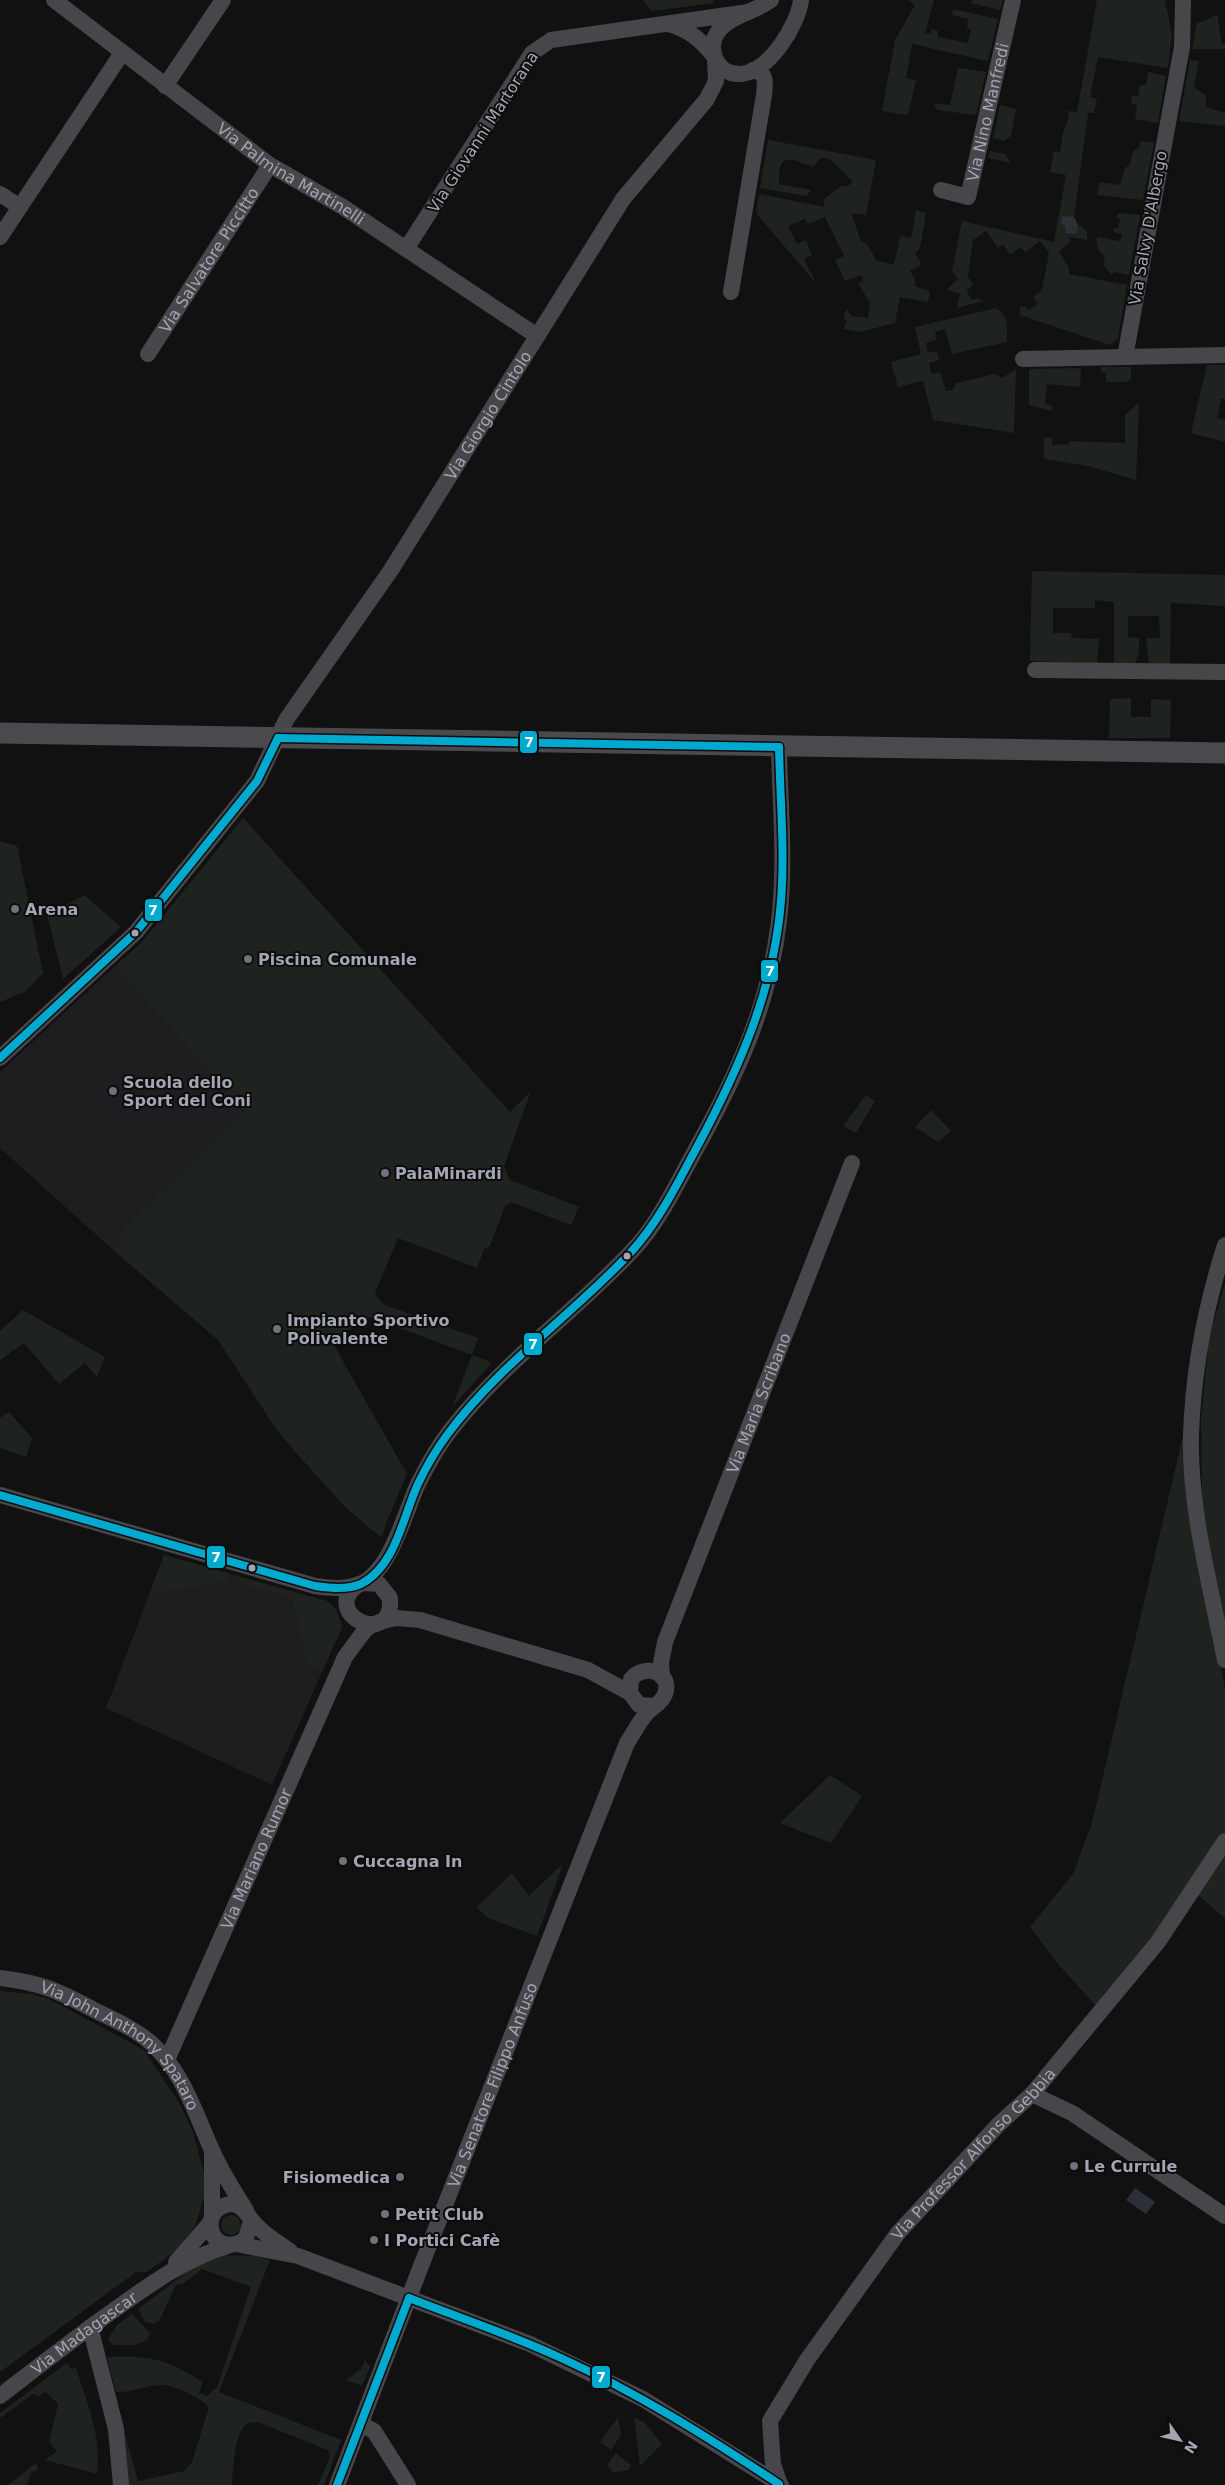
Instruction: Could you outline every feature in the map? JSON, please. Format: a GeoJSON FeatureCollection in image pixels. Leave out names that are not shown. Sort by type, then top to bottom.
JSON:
{"type":"FeatureCollection","features":[{"type":"Feature","properties":{"kind":"main road"},"geometry":{"type":"LineString","coordinates":[[0,733],[779,747],[1225,752]]}},
{"type":"Feature","properties":{"kind":"street","name":"Via Palmina Martinelli"},"geometry":{"type":"LineString","coordinates":[[54,0],[122,54],[270,165],[343,207],[537,336]]}},
{"type":"Feature","properties":{"kind":"street"},"geometry":{"type":"LineString","coordinates":[[165,86],[223,0]]}},
{"type":"Feature","properties":{"kind":"street"},"geometry":{"type":"LineString","coordinates":[[764,95],[801,0]]}},
{"type":"Feature","properties":{"kind":"street"},"geometry":{"type":"LineString","coordinates":[[792,27],[810,0]]}},
{"type":"Feature","properties":{"kind":"street","name":"Via Nino Manfredi"},"geometry":{"type":"LineString","coordinates":[[940,190],[968,197],[1013,0]]}},
{"type":"Feature","properties":{"kind":"street","name":"Via Salvy D'Albergo"},"geometry":{"type":"LineString","coordinates":[[1125,357],[1182,48],[1183,0]]}},
{"type":"Feature","properties":{"kind":"street","name":"Via Giorgio Cintolo"},"geometry":{"type":"LineString","coordinates":[[0,1058],[136,932],[257,781],[286,720],[391,570],[623,198],[707,99],[716,81],[713,40],[716,34],[727,23],[768,1]]}},
{"type":"Feature","properties":{"kind":"street","name":"Via Giovanni Martorana"},"geometry":{"type":"LineString","coordinates":[[406,249],[532,53],[551,40],[750,12]]}},
{"type":"Feature","properties":{"kind":"street"},"geometry":{"type":"LineString","coordinates":[[664,23],[687,31],[699,39],[728,72],[735,74],[752,71],[759,72],[764,77],[764,95],[731,292]]}},
{"type":"Feature","properties":{"kind":"street","name":"Via Giorgio Cintolo"},"geometry":{"type":"LineString","coordinates":[[707,99],[752,71],[778,49],[792,27]]}},
{"type":"Feature","properties":{"kind":"street"},"geometry":{"type":"LineString","coordinates":[[0,237],[122,54]]}},
{"type":"Feature","properties":{"kind":"street","name":"Via Salvatore Piccitto"},"geometry":{"type":"LineString","coordinates":[[148,354],[270,165]]}},
{"type":"Feature","properties":{"kind":"street"},"geometry":{"type":"LineString","coordinates":[[0,194],[20,207]]}},
{"type":"Feature","properties":{"kind":"street"},"geometry":{"type":"LineString","coordinates":[[1023,359],[1225,355]]}},
{"type":"Feature","properties":{"kind":"street"},"geometry":{"type":"LineString","coordinates":[[1035,670],[1225,672]]}},
{"type":"Feature","properties":{"kind":"street"},"geometry":{"type":"LineString","coordinates":[[345,1657],[365,1630],[388,1612],[385,1573],[391,1549],[418,1484],[437,1449],[453,1427],[490,1384],[616,1268],[648,1232],[684,1170],[739,1067],[765,991],[779,919],[781,879],[779,747]]}},
{"type":"Feature","properties":{"kind":"street","name":"Via Maria Scribano"},"geometry":{"type":"LineString","coordinates":[[665,1642],[852,1163]]}},
{"type":"Feature","properties":{"kind":"street"},"geometry":{"type":"LineString","coordinates":[[1225,1245],[1217,1271],[1199,1354],[1191,1435],[1193,1482],[1225,1660]]}},
{"type":"Feature","properties":{"kind":"street"},"geometry":{"type":"LineString","coordinates":[[0,1495],[314,1586],[338,1588],[361,1584],[379,1584],[388,1595],[420,1620]]}},
{"type":"Feature","properties":{"kind":"street"},"geometry":{"type":"LineString","coordinates":[[345,1657],[350,1629],[349,1596],[377,1570],[391,1549]]}},
{"type":"Feature","properties":{"kind":"street"},"geometry":{"type":"LineString","coordinates":[[314,1586],[348,1608],[356,1620],[367,1625],[396,1618],[420,1620],[588,1670],[627,1673],[654,1670],[665,1682],[665,1695],[645,1714],[627,1743]]}},
{"type":"Feature","properties":{"kind":"street"},"geometry":{"type":"LineString","coordinates":[[627,1743],[631,1679],[653,1661],[665,1642]]}},
{"type":"Feature","properties":{"kind":"street"},"geometry":{"type":"LineString","coordinates":[[662,1677],[661,1663],[665,1642]]}},
{"type":"Feature","properties":{"kind":"street","name":"Via Mariano Rumor"},"geometry":{"type":"LineString","coordinates":[[167,2060],[345,1657]]}},
{"type":"Feature","properties":{"kind":"street"},"geometry":{"type":"LineString","coordinates":[[588,1670],[631,1696],[639,1705],[654,1706]]}},
{"type":"Feature","properties":{"kind":"street","name":"Via Senatore Filippo Anfuso"},"geometry":{"type":"LineString","coordinates":[[337,2485],[627,1743]]}},
{"type":"Feature","properties":{"kind":"street","name":"Via Professor Alfonso Gebbia"},"geometry":{"type":"LineString","coordinates":[[780,2485],[773,2464],[770,2421],[807,2360],[898,2234],[999,2124],[1032,2094],[1158,1942],[1225,1841]]}},
{"type":"Feature","properties":{"kind":"street","name":"Via John Anthony Spataro"},"geometry":{"type":"LineString","coordinates":[[0,1978],[33,1982],[57,1990],[139,2033],[153,2044],[167,2060],[194,2104],[211,2148]]}},
{"type":"Feature","properties":{"kind":"street"},"geometry":{"type":"LineString","coordinates":[[1032,2094],[1072,2113],[1225,2216]]}},
{"type":"Feature","properties":{"kind":"street"},"geometry":{"type":"LineString","coordinates":[[211,2148],[213,2166],[211,2230],[218,2241],[298,2256],[530,2344],[605,2379],[679,2420],[780,2485]]}},
{"type":"Feature","properties":{"kind":"street"},"geometry":{"type":"LineString","coordinates":[[168,2271],[200,2255],[233,2245],[246,2238],[249,2216],[211,2148]]}},
{"type":"Feature","properties":{"kind":"street"},"geometry":{"type":"LineString","coordinates":[[168,2271],[225,2205],[236,2205],[298,2256]]}},
{"type":"Feature","properties":{"kind":"street","name":"Via Madagascar"},"geometry":{"type":"LineString","coordinates":[[0,2396],[90,2327],[168,2271]]}},
{"type":"Feature","properties":{"kind":"street"},"geometry":{"type":"LineString","coordinates":[[90,2327],[116,2428],[121,2485]]}},
{"type":"Feature","properties":{"kind":"street"},"geometry":{"type":"LineString","coordinates":[[361,2424],[374,2431],[408,2485]]}},
{"type":"Feature","properties":{"kind":"shaded area"},"geometry":{"type":"Polygon","coordinates":[[[643,0],[712,0],[715,3],[651,11],[643,0]]]}},
{"type":"Feature","properties":{"kind":"shaded area"},"geometry":{"type":"Polygon","coordinates":[[[908,0],[934,0],[925,33],[930,34],[932,29],[938,31],[938,37],[968,43],[971,30],[967,28],[968,19],[952,15],[953,9],[998,19],[988,61],[912,44],[906,78],[916,80],[908,115],[882,111],[895,40],[915,5],[908,0]]]}},
{"type":"Feature","properties":{"kind":"shaded area"},"geometry":{"type":"Polygon","coordinates":[[[972,0],[1003,0],[1000,10],[971,3],[972,0]]]}},
{"type":"Feature","properties":{"kind":"shaded area"},"geometry":{"type":"Polygon","coordinates":[[[1097,0],[1165,0],[1172,35],[1168,68],[1098,57],[1090,97],[1097,99],[1094,113],[1088,113],[1074,217],[1078,225],[1087,231],[1087,240],[1068,237],[1071,241],[1059,252],[1069,267],[1069,274],[1127,285],[1118,338],[1110,345],[1020,315],[1020,307],[1026,307],[1029,310],[1038,304],[1033,297],[1042,290],[1049,253],[1040,241],[1025,252],[1021,247],[1010,255],[1003,244],[998,248],[986,231],[973,240],[968,276],[973,285],[966,290],[972,300],[977,298],[984,301],[957,308],[960,294],[948,290],[958,279],[952,271],[962,221],[1054,242],[1066,175],[1050,172],[1054,151],[1060,152],[1063,133],[1069,117],[1068,111],[1077,112],[1097,0]]]}},
{"type":"Feature","properties":{"kind":"shaded area"},"geometry":{"type":"Polygon","coordinates":[[[1217,14],[1222,44],[1225,44],[1225,49],[1192,49],[1197,22],[1203,22],[1217,14]]]}},
{"type":"Feature","properties":{"kind":"shaded area"},"geometry":{"type":"Polygon","coordinates":[[[1190,60],[1199,61],[1194,87],[1206,96],[1206,107],[1225,113],[1225,126],[1179,121],[1190,60]]]}},
{"type":"Feature","properties":{"kind":"shaded area"},"geometry":{"type":"Polygon","coordinates":[[[958,68],[986,72],[976,115],[938,110],[934,107],[935,103],[950,105],[958,68]]]}},
{"type":"Feature","properties":{"kind":"shaded area"},"geometry":{"type":"Polygon","coordinates":[[[1148,72],[1166,76],[1158,123],[1135,119],[1137,105],[1131,103],[1132,96],[1138,96],[1140,85],[1146,85],[1148,72]]]}},
{"type":"Feature","properties":{"kind":"shaded area"},"geometry":{"type":"Polygon","coordinates":[[[1000,105],[1016,109],[1011,136],[1004,141],[993,138],[1000,105]]]}},
{"type":"Feature","properties":{"kind":"shaded area"},"geometry":{"type":"Polygon","coordinates":[[[768,140],[876,160],[866,215],[851,213],[861,241],[867,244],[876,260],[894,265],[900,236],[911,238],[916,210],[926,213],[920,248],[915,253],[920,261],[920,265],[910,271],[915,280],[915,286],[930,292],[928,302],[900,297],[895,323],[860,332],[843,329],[847,322],[844,318],[846,308],[852,316],[868,318],[870,303],[858,283],[863,281],[861,275],[845,281],[835,260],[844,256],[825,217],[808,224],[804,219],[788,226],[797,244],[806,240],[812,255],[804,259],[816,283],[756,213],[759,194],[824,207],[824,199],[842,186],[848,186],[853,182],[838,166],[824,158],[820,158],[813,167],[797,161],[787,160],[781,166],[779,184],[812,190],[806,196],[760,188],[768,140]]]}},
{"type":"Feature","properties":{"kind":"shaded area"},"geometry":{"type":"Polygon","coordinates":[[[1141,141],[1154,143],[1143,200],[1097,195],[1100,182],[1120,185],[1125,168],[1130,165],[1133,151],[1139,148],[1141,141]]]}},
{"type":"Feature","properties":{"kind":"shaded area"},"geometry":{"type":"Polygon","coordinates":[[[990,151],[1005,154],[1011,163],[988,158],[990,151]]]}},
{"type":"Feature","properties":{"kind":"shaded area"},"geometry":{"type":"Polygon","coordinates":[[[1118,213],[1140,215],[1129,275],[1116,272],[1111,274],[1103,265],[1105,257],[1097,246],[1097,237],[1120,241],[1122,235],[1114,232],[1114,228],[1118,228],[1120,219],[1116,218],[1118,213]]]}},
{"type":"Feature","properties":{"kind":"shaded area"},"geometry":{"type":"Polygon","coordinates":[[[1062,216],[1074,217],[1078,225],[1077,234],[1066,233],[1065,226],[1061,224],[1062,216]]]}},
{"type":"Feature","properties":{"kind":"shaded area"},"geometry":{"type":"Polygon","coordinates":[[[996,308],[1005,319],[1007,342],[952,354],[945,329],[935,332],[936,340],[926,343],[928,353],[937,351],[939,360],[929,363],[931,374],[940,372],[946,391],[952,391],[956,383],[995,374],[1002,378],[1016,369],[1014,433],[933,420],[923,381],[898,387],[891,362],[921,354],[915,327],[996,308]]]}},
{"type":"Feature","properties":{"kind":"shaded area"},"geometry":{"type":"Polygon","coordinates":[[[1207,365],[1225,365],[1225,399],[1221,399],[1217,418],[1225,420],[1225,442],[1191,433],[1207,365]]]}},
{"type":"Feature","properties":{"kind":"shaded area"},"geometry":{"type":"Polygon","coordinates":[[[1101,367],[1131,367],[1131,379],[1126,382],[1106,382],[1106,373],[1101,372],[1101,367]]]}},
{"type":"Feature","properties":{"kind":"shaded area"},"geometry":{"type":"Polygon","coordinates":[[[1081,368],[1080,387],[1047,384],[1045,404],[1052,405],[1052,411],[1029,405],[1029,369],[1081,368]]]}},
{"type":"Feature","properties":{"kind":"shaded area"},"geometry":{"type":"Polygon","coordinates":[[[1139,403],[1136,480],[1088,466],[1044,459],[1044,438],[1052,438],[1052,445],[1069,444],[1069,441],[1125,443],[1125,415],[1139,403]]]}},
{"type":"Feature","properties":{"kind":"shaded area"},"geometry":{"type":"Polygon","coordinates":[[[1032,571],[1225,575],[1225,606],[1171,603],[1170,664],[1149,664],[1146,638],[1160,638],[1159,616],[1128,616],[1128,637],[1139,638],[1139,652],[1135,664],[1114,663],[1114,602],[1095,600],[1095,608],[1053,608],[1053,633],[1071,633],[1072,638],[1099,639],[1097,663],[1030,661],[1032,571]]]}},
{"type":"Feature","properties":{"kind":"shaded area"},"geometry":{"type":"Polygon","coordinates":[[[1131,698],[1131,717],[1151,717],[1151,699],[1171,700],[1170,738],[1109,738],[1110,699],[1131,698]]]}},
{"type":"Feature","properties":{"kind":"shaded area"},"geometry":{"type":"Polygon","coordinates":[[[243,818],[510,1112],[531,1091],[504,1166],[510,1180],[579,1207],[571,1225],[511,1202],[505,1206],[490,1246],[484,1249],[477,1268],[398,1238],[375,1293],[379,1300],[385,1305],[478,1338],[472,1355],[370,1317],[331,1340],[407,1474],[386,1523],[382,1538],[346,1508],[276,1429],[218,1340],[113,1250],[123,1240],[118,1234],[244,1111],[115,966],[141,943],[243,818]]]}},
{"type":"Feature","properties":{"kind":"shaded area","name":"Arena"},"geometry":{"type":"Polygon","coordinates":[[[0,841],[17,846],[43,973],[26,991],[0,1002],[0,841]]]}},
{"type":"Feature","properties":{"kind":"shaded area"},"geometry":{"type":"Polygon","coordinates":[[[84,895],[121,927],[63,979],[47,915],[84,895]]]}},
{"type":"Feature","properties":{"kind":"shaded area","name":"Scuola dello Sport del Coni"},"geometry":{"type":"Polygon","coordinates":[[[115,966],[244,1111],[118,1234],[123,1240],[113,1250],[0,1148],[0,1072],[115,966]]]}},
{"type":"Feature","properties":{"kind":"shaded area"},"geometry":{"type":"Polygon","coordinates":[[[866,1095],[875,1101],[856,1133],[843,1126],[866,1095]]]}},
{"type":"Feature","properties":{"kind":"shaded area"},"geometry":{"type":"Polygon","coordinates":[[[931,1110],[951,1131],[938,1142],[915,1127],[931,1110]]]}},
{"type":"Feature","properties":{"kind":"shaded area"},"geometry":{"type":"Polygon","coordinates":[[[1225,1283],[1225,1635],[1202,1498],[1201,1420],[1209,1339],[1225,1283]]]}},
{"type":"Feature","properties":{"kind":"shaded area"},"geometry":{"type":"Polygon","coordinates":[[[23,1310],[105,1357],[97,1377],[85,1363],[59,1384],[24,1343],[0,1360],[0,1331],[23,1310]]]}},
{"type":"Feature","properties":{"kind":"shaded area"},"geometry":{"type":"Polygon","coordinates":[[[472,1355],[491,1364],[452,1407],[472,1355]]]}},
{"type":"Feature","properties":{"kind":"shaded area"},"geometry":{"type":"Polygon","coordinates":[[[9,1412],[32,1438],[26,1457],[0,1448],[0,1418],[9,1412]]]}},
{"type":"Feature","properties":{"kind":"shaded area"},"geometry":{"type":"Polygon","coordinates":[[[1183,1436],[1193,1530],[1225,1689],[1225,1832],[1170,1915],[1097,2007],[1059,1965],[1030,1927],[1073,1874],[1092,1823],[1183,1436]]]}},
{"type":"Feature","properties":{"kind":"shaded area"},"geometry":{"type":"Polygon","coordinates":[[[164,1555],[327,1601],[336,1609],[342,1627],[272,1785],[106,1708],[164,1555]]]}},
{"type":"Feature","properties":{"kind":"shaded area"},"geometry":{"type":"Polygon","coordinates":[[[164,1555],[231,1574],[228,1582],[149,1595],[164,1555]]]}},
{"type":"Feature","properties":{"kind":"shaded area"},"geometry":{"type":"Polygon","coordinates":[[[240,1577],[327,1601],[336,1609],[342,1627],[322,1672],[306,1661],[293,1599],[240,1583],[240,1577]]]}},
{"type":"Feature","properties":{"kind":"shaded area"},"geometry":{"type":"Polygon","coordinates":[[[830,1775],[862,1796],[831,1843],[780,1823],[830,1775]]]}},
{"type":"Feature","properties":{"kind":"shaded area"},"geometry":{"type":"Polygon","coordinates":[[[1225,1852],[1225,1918],[1198,1895],[1225,1852]]]}},
{"type":"Feature","properties":{"kind":"shaded area"},"geometry":{"type":"Polygon","coordinates":[[[563,1864],[537,1936],[488,1918],[477,1907],[512,1873],[529,1896],[563,1864]]]}},
{"type":"Feature","properties":{"kind":"shaded area"},"geometry":{"type":"Polygon","coordinates":[[[0,1991],[32,1994],[49,1999],[144,2050],[181,2106],[193,2132],[205,2177],[204,2197],[195,2227],[175,2251],[147,2272],[136,2272],[0,2372],[0,1991]]]}},
{"type":"Feature","properties":{"kind":"shaded area"},"geometry":{"type":"Polygon","coordinates":[[[1135,2188],[1155,2202],[1146,2214],[1126,2200],[1135,2188]]]}},
{"type":"Feature","properties":{"kind":"shaded area"},"geometry":{"type":"Polygon","coordinates":[[[231,2215],[238,2218],[241,2225],[238,2232],[231,2235],[224,2232],[221,2225],[224,2218],[231,2215]]]}},
{"type":"Feature","properties":{"kind":"shaded area"},"geometry":{"type":"Polygon","coordinates":[[[225,2255],[253,2256],[270,2260],[219,2392],[341,2440],[324,2485],[318,2485],[330,2457],[328,2450],[258,2422],[247,2424],[239,2435],[232,2485],[127,2485],[125,2434],[138,2481],[184,2471],[192,2462],[209,2407],[180,2390],[163,2385],[116,2392],[107,2357],[147,2358],[167,2363],[203,2382],[199,2393],[207,2396],[217,2387],[251,2287],[202,2269],[183,2284],[176,2285],[159,2321],[154,2324],[145,2322],[138,2309],[195,2266],[225,2255]]]}},
{"type":"Feature","properties":{"kind":"shaded area"},"geometry":{"type":"Polygon","coordinates":[[[132,2314],[150,2333],[147,2340],[135,2345],[113,2345],[108,2339],[117,2325],[132,2314]]]}},
{"type":"Feature","properties":{"kind":"shaded area"},"geometry":{"type":"Polygon","coordinates":[[[365,2360],[370,2367],[362,2386],[346,2380],[361,2369],[365,2360]]]}},
{"type":"Feature","properties":{"kind":"shaded area"},"geometry":{"type":"Polygon","coordinates":[[[67,2363],[71,2369],[76,2368],[89,2407],[97,2447],[97,2474],[45,2460],[57,2451],[49,2442],[58,2404],[45,2391],[39,2396],[33,2394],[0,2418],[0,2413],[67,2363]]]}},
{"type":"Feature","properties":{"kind":"shaded area"},"geometry":{"type":"Polygon","coordinates":[[[618,2417],[621,2435],[611,2450],[600,2442],[618,2417]]]}},
{"type":"Feature","properties":{"kind":"shaded area"},"geometry":{"type":"Polygon","coordinates":[[[634,2417],[645,2423],[662,2444],[640,2466],[634,2417]]]}},
{"type":"Feature","properties":{"kind":"shaded area"},"geometry":{"type":"Polygon","coordinates":[[[616,2453],[631,2465],[629,2470],[613,2473],[607,2465],[616,2453]]]}},
{"type":"Feature","properties":{"kind":"shaded area"},"geometry":{"type":"Polygon","coordinates":[[[36,2463],[38,2469],[31,2473],[27,2485],[8,2485],[36,2463]]]}},
{"type":"Feature","properties":{"kind":"transit line","name":"7"},"geometry":{"type":"LineString","coordinates":[[278,738],[779,747]]}},
{"type":"Feature","properties":{"kind":"transit line","name":"7"},"geometry":{"type":"LineString","coordinates":[[0,1058],[136,932],[257,781],[278,738]]}},
{"type":"Feature","properties":{"kind":"transit line","name":"7"},"geometry":{"type":"LineString","coordinates":[[0,1495],[315,1586],[332,1588],[350,1587],[361,1584],[373,1576],[383,1565],[390,1553],[418,1484],[431,1459],[447,1435],[467,1409],[490,1385],[586,1297],[642,1239],[660,1214],[727,1088],[752,1028],[771,966],[777,934],[783,863],[779,747]]}},
{"type":"Feature","properties":{"kind":"transit line","name":"7"},"geometry":{"type":"LineString","coordinates":[[409,2298],[524,2342],[618,2386],[673,2417],[779,2484]]}},
{"type":"Feature","properties":{"kind":"transit line","name":"7"},"geometry":{"type":"LineString","coordinates":[[337,2485],[409,2298]]}},
{"type":"Feature","properties":{"kind":"place","name":"Arena"},"geometry":{"type":"Point","coordinates":[15,909]}},
{"type":"Feature","properties":{"kind":"place","name":"Piscina Comunale"},"geometry":{"type":"Point","coordinates":[248,959]}},
{"type":"Feature","properties":{"kind":"place","name":"Scuola dello Sport del Coni"},"geometry":{"type":"Point","coordinates":[113,1091]}},
{"type":"Feature","properties":{"kind":"place","name":"PalaMinardi"},"geometry":{"type":"Point","coordinates":[385,1173]}},
{"type":"Feature","properties":{"kind":"place","name":"Impianto Sportivo Polivalente"},"geometry":{"type":"Point","coordinates":[277,1329]}},
{"type":"Feature","properties":{"kind":"place","name":"Cuccagna In"},"geometry":{"type":"Point","coordinates":[343,1861]}},
{"type":"Feature","properties":{"kind":"place","name":"Le Currule"},"geometry":{"type":"Point","coordinates":[1074,2166]}},
{"type":"Feature","properties":{"kind":"place","name":"Fisiomedica"},"geometry":{"type":"Point","coordinates":[400,2177]}},
{"type":"Feature","properties":{"kind":"place","name":"Petit Club"},"geometry":{"type":"Point","coordinates":[385,2214]}},
{"type":"Feature","properties":{"kind":"place","name":"I Portici Cafè"},"geometry":{"type":"Point","coordinates":[374,2240]}}]}
